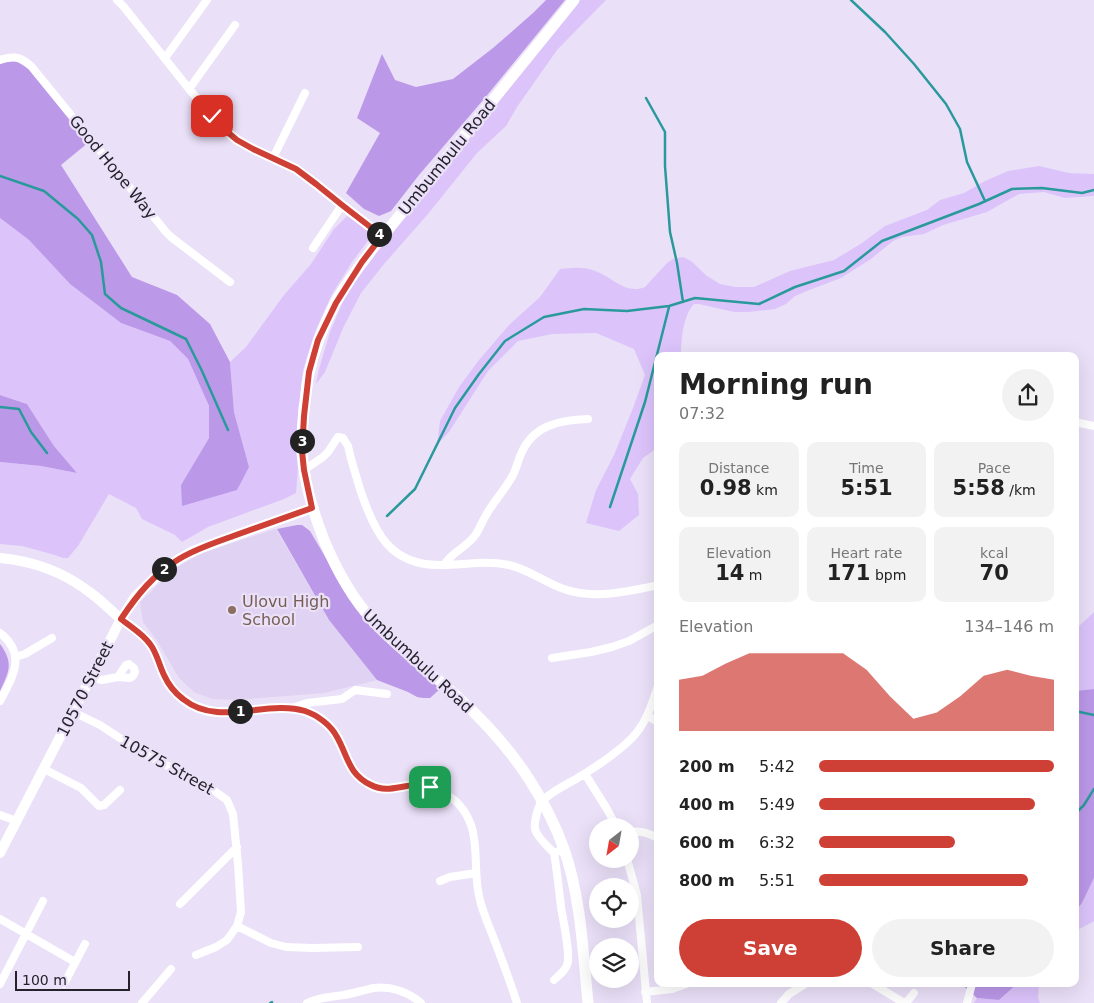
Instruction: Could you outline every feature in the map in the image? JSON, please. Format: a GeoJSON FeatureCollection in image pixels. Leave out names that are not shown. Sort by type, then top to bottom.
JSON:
{"type":"FeatureCollection","features":[{"type":"Feature","properties":{"kind":"main road","name":"Umbumbulu Road"},"geometry":{"type":"LineString","coordinates":[[574,0],[382,236],[362,262],[336,303],[318,340],[309,372],[302,451],[312,508],[330,554],[347,587],[372,620],[460,699],[492,732],[528,778],[542,801],[555,827],[559,851],[575,894],[582,937],[588,1003]]}},
{"type":"Feature","properties":{"kind":"street"},"geometry":{"type":"LineString","coordinates":[[117,0],[225,130],[237,140],[253,149],[291,166],[382,236]]}},
{"type":"Feature","properties":{"kind":"street"},"geometry":{"type":"LineString","coordinates":[[165,58],[206,0]]}},
{"type":"Feature","properties":{"kind":"street"},"geometry":{"type":"LineString","coordinates":[[190,89],[235,25]]}},
{"type":"Feature","properties":{"kind":"street","name":"Good Hope Way"},"geometry":{"type":"LineString","coordinates":[[0,60],[16,57],[31,66],[166,232],[230,282]]}},
{"type":"Feature","properties":{"kind":"street"},"geometry":{"type":"LineString","coordinates":[[273,158],[305,93]]}},
{"type":"Feature","properties":{"kind":"street"},"geometry":{"type":"LineString","coordinates":[[313,248],[342,205]]}},
{"type":"Feature","properties":{"kind":"street"},"geometry":{"type":"LineString","coordinates":[[444,565],[449,558],[474,538],[484,518],[514,474],[522,453],[534,436],[553,424],[588,420]]}},
{"type":"Feature","properties":{"kind":"street"},"geometry":{"type":"LineString","coordinates":[[1079,423],[1094,426]]}},
{"type":"Feature","properties":{"kind":"street"},"geometry":{"type":"LineString","coordinates":[[304,470],[323,457],[338,437],[342,438],[348,446],[373,524],[390,548],[419,564],[500,563],[511,565],[562,589],[581,593],[625,592],[654,586]]}},
{"type":"Feature","properties":{"kind":"street","name":"10570 Street"},"geometry":{"type":"LineString","coordinates":[[0,853],[121,619],[144,588],[166,568],[179,559],[200,549],[312,508]]}},
{"type":"Feature","properties":{"kind":"street"},"geometry":{"type":"LineString","coordinates":[[0,558],[40,566],[66,577],[88,591],[150,643],[164,677],[183,699],[190,704],[209,711],[291,708],[308,703],[339,700],[355,690],[387,694]]}},
{"type":"Feature","properties":{"kind":"street"},"geometry":{"type":"LineString","coordinates":[[552,658],[612,648],[654,627]]}},
{"type":"Feature","properties":{"kind":"street"},"geometry":{"type":"LineString","coordinates":[[0,634],[10,644],[15,657],[13,675],[0,701]]}},
{"type":"Feature","properties":{"kind":"street"},"geometry":{"type":"LineString","coordinates":[[15,657],[25,654],[52,638]]}},
{"type":"Feature","properties":{"kind":"street"},"geometry":{"type":"LineString","coordinates":[[91,678],[102,680],[118,677]]}},
{"type":"Feature","properties":{"kind":"street"},"geometry":{"type":"LineString","coordinates":[[554,980],[565,969],[568,960],[559,882],[559,851],[540,837],[536,831],[536,818],[542,801],[623,746],[648,716],[654,698]]}},
{"type":"Feature","properties":{"kind":"street"},"geometry":{"type":"LineString","coordinates":[[291,708],[306,711],[326,724],[336,736],[352,770],[357,776],[372,786],[386,789],[415,785],[422,786],[439,790],[457,802],[472,827],[477,888],[482,909],[518,1003]]}},
{"type":"Feature","properties":{"kind":"street","name":"10575 Street"},"geometry":{"type":"LineString","coordinates":[[73,712],[100,725],[138,750],[222,796],[229,804],[233,814],[237,847],[241,905],[237,926]]}},
{"type":"Feature","properties":{"kind":"street"},"geometry":{"type":"LineString","coordinates":[[648,716],[654,720]]}},
{"type":"Feature","properties":{"kind":"street"},"geometry":{"type":"LineString","coordinates":[[44,769],[76,784],[99,806],[120,790]]}},
{"type":"Feature","properties":{"kind":"street"},"geometry":{"type":"LineString","coordinates":[[584,774],[612,818]]}},
{"type":"Feature","properties":{"kind":"street"},"geometry":{"type":"LineString","coordinates":[[0,815],[17,821]]}},
{"type":"Feature","properties":{"kind":"street"},"geometry":{"type":"LineString","coordinates":[[639,831],[654,836]]}},
{"type":"Feature","properties":{"kind":"street"},"geometry":{"type":"LineString","coordinates":[[180,904],[237,847]]}},
{"type":"Feature","properties":{"kind":"street"},"geometry":{"type":"LineString","coordinates":[[630,868],[637,894],[647,1003]]}},
{"type":"Feature","properties":{"kind":"street"},"geometry":{"type":"LineString","coordinates":[[440,881],[450,877],[476,873]]}},
{"type":"Feature","properties":{"kind":"street"},"geometry":{"type":"LineString","coordinates":[[0,984],[44,901]]}},
{"type":"Feature","properties":{"kind":"street"},"geometry":{"type":"LineString","coordinates":[[0,919],[75,962]]}},
{"type":"Feature","properties":{"kind":"street"},"geometry":{"type":"LineString","coordinates":[[196,955],[221,944],[237,926],[271,943],[286,947],[358,947]]}},
{"type":"Feature","properties":{"kind":"street"},"geometry":{"type":"LineString","coordinates":[[64,984],[86,944]]}},
{"type":"Feature","properties":{"kind":"street"},"geometry":{"type":"LineString","coordinates":[[142,1003],[171,969]]}},
{"type":"Feature","properties":{"kind":"street"},"geometry":{"type":"LineString","coordinates":[[645,992],[678,987]]}},
{"type":"Feature","properties":{"kind":"street"},"geometry":{"type":"LineString","coordinates":[[782,1003],[789,994],[800,987]]}},
{"type":"Feature","properties":{"kind":"street"},"geometry":{"type":"LineString","coordinates":[[878,987],[905,1003],[914,992]]}},
{"type":"Feature","properties":{"kind":"street"},"geometry":{"type":"LineString","coordinates":[[967,1003],[971,987]]}},
{"type":"Feature","properties":{"kind":"street"},"geometry":{"type":"LineString","coordinates":[[306,1003],[320,998],[376,988],[405,992],[421,1003]]}},
{"type":"Feature","properties":{"kind":"shaded area"},"geometry":{"type":"Polygon","coordinates":[[[546,0],[565,0],[391,211],[379,216],[364,209],[346,193],[380,133],[357,118],[382,54],[395,80],[416,87],[453,79],[493,48],[546,0]]]}},
{"type":"Feature","properties":{"kind":"shaded area"},"geometry":{"type":"Polygon","coordinates":[[[580,0],[606,0],[557,50],[506,126],[477,153],[361,293],[344,326],[325,372],[316,384],[330,332],[344,299],[363,268],[580,0]]]}},
{"type":"Feature","properties":{"kind":"shaded area"},"geometry":{"type":"Polygon","coordinates":[[[15,60],[30,70],[89,142],[61,165],[132,277],[177,295],[210,324],[230,362],[234,412],[249,467],[237,490],[182,506],[181,485],[209,438],[209,406],[188,359],[170,341],[121,323],[70,284],[29,240],[0,218],[0,63],[15,60]]]}},
{"type":"Feature","properties":{"kind":"shaded area"},"geometry":{"type":"Polygon","coordinates":[[[1039,166],[1069,173],[1094,174],[1094,196],[1065,198],[1044,192],[1019,194],[987,212],[943,225],[924,234],[902,237],[893,241],[871,259],[841,278],[795,296],[786,304],[775,309],[734,312],[694,304],[685,321],[681,352],[654,352],[654,450],[643,458],[630,479],[638,494],[639,515],[619,531],[586,523],[596,490],[614,455],[645,375],[634,349],[596,333],[552,334],[518,341],[488,371],[449,432],[437,445],[440,421],[459,387],[509,325],[540,297],[560,269],[591,269],[625,287],[638,289],[645,287],[667,263],[673,259],[683,257],[720,284],[735,287],[754,287],[790,271],[834,260],[885,226],[927,210],[940,200],[964,193],[1008,171],[1039,166]]]}},
{"type":"Feature","properties":{"kind":"shaded area"},"geometry":{"type":"Polygon","coordinates":[[[347,216],[369,231],[370,238],[352,262],[331,296],[315,332],[303,370],[297,429],[298,468],[296,493],[208,527],[182,542],[175,535],[142,519],[136,508],[109,494],[78,546],[68,558],[22,546],[0,544],[0,462],[41,466],[77,473],[54,446],[27,404],[0,395],[0,218],[29,240],[70,284],[121,323],[170,341],[188,359],[209,406],[209,438],[181,485],[249,467],[234,412],[230,362],[246,347],[284,295],[311,264],[334,229],[347,216]]]}},
{"type":"Feature","properties":{"kind":"shaded area"},"geometry":{"type":"Polygon","coordinates":[[[0,395],[27,404],[54,446],[77,473],[41,466],[0,462],[0,395]]]}},
{"type":"Feature","properties":{"kind":"shaded area"},"geometry":{"type":"Polygon","coordinates":[[[302,525],[310,531],[340,582],[439,684],[440,689],[430,698],[417,697],[377,680],[329,620],[277,529],[302,525]]]}},
{"type":"Feature","properties":{"kind":"shaded area","name":"Ulovu High School"},"geometry":{"type":"Polygon","coordinates":[[[276,529],[328,619],[377,680],[324,693],[236,700],[212,699],[194,692],[179,678],[156,639],[143,622],[140,602],[177,567],[204,552],[276,529]]]}},
{"type":"Feature","properties":{"kind":"shaded area"},"geometry":{"type":"Polygon","coordinates":[[[1094,612],[1094,689],[1079,691],[1079,626],[1094,612]]]}},
{"type":"Feature","properties":{"kind":"shaded area"},"geometry":{"type":"Polygon","coordinates":[[[0,644],[9,662],[9,668],[0,691],[0,644]]]}},
{"type":"Feature","properties":{"kind":"shaded area"},"geometry":{"type":"Polygon","coordinates":[[[1094,689],[1094,878],[1079,907],[1079,691],[1094,689]]]}},
{"type":"Feature","properties":{"kind":"shaded area"},"geometry":{"type":"Polygon","coordinates":[[[1094,878],[1094,921],[1079,929],[1079,907],[1094,878]]]}},
{"type":"Feature","properties":{"kind":"shaded area"},"geometry":{"type":"Polygon","coordinates":[[[964,987],[1014,987],[999,1000],[977,998],[964,987]]]}},
{"type":"Feature","properties":{"kind":"shaded area"},"geometry":{"type":"Polygon","coordinates":[[[1014,987],[1039,987],[1038,998],[1040,1003],[974,1003],[977,998],[999,1000],[1014,987]]]}},
{"type":"Feature","properties":{"kind":"waterway"},"geometry":{"type":"LineString","coordinates":[[851,0],[885,32],[946,104],[960,129],[967,162],[985,201]]}},
{"type":"Feature","properties":{"kind":"waterway"},"geometry":{"type":"LineString","coordinates":[[646,98],[665,132],[665,166],[670,232],[683,302]]}},
{"type":"Feature","properties":{"kind":"waterway"},"geometry":{"type":"LineString","coordinates":[[0,176],[44,191],[78,219],[92,235],[101,262],[105,294],[121,308],[186,339],[228,430]]}},
{"type":"Feature","properties":{"kind":"waterway"},"geometry":{"type":"LineString","coordinates":[[387,516],[415,489],[455,408],[505,341],[544,317],[584,309],[627,311],[669,306],[695,298],[759,304],[795,287],[844,271],[882,241],[979,204],[1012,189],[1042,188],[1082,193],[1094,190]]}},
{"type":"Feature","properties":{"kind":"waterway"},"geometry":{"type":"LineString","coordinates":[[658,352],[669,307]]}},
{"type":"Feature","properties":{"kind":"waterway"},"geometry":{"type":"LineString","coordinates":[[610,507],[645,402],[654,366]]}},
{"type":"Feature","properties":{"kind":"waterway"},"geometry":{"type":"LineString","coordinates":[[0,407],[19,409],[31,432],[47,453]]}},
{"type":"Feature","properties":{"kind":"waterway"},"geometry":{"type":"LineString","coordinates":[[1079,712],[1094,715]]}},
{"type":"Feature","properties":{"kind":"waterway"},"geometry":{"type":"LineString","coordinates":[[1079,810],[1094,789]]}},
{"type":"Feature","properties":{"kind":"place","name":"Ulovu High School"},"geometry":{"type":"Point","coordinates":[232,610]}},
{"type":"Feature","properties":{"kind":"route"},"geometry":{"type":"LineString","coordinates":[[212,116],[237,140],[296,169],[382,236],[351,278],[336,303],[318,340],[309,372],[302,451],[312,508],[192,551],[152,579],[136,597],[121,619],[150,643],[164,677],[174,690],[190,704],[216,712],[291,708],[306,711],[326,724],[336,736],[352,770],[364,782],[380,789],[415,785],[430,787]]}}]}
